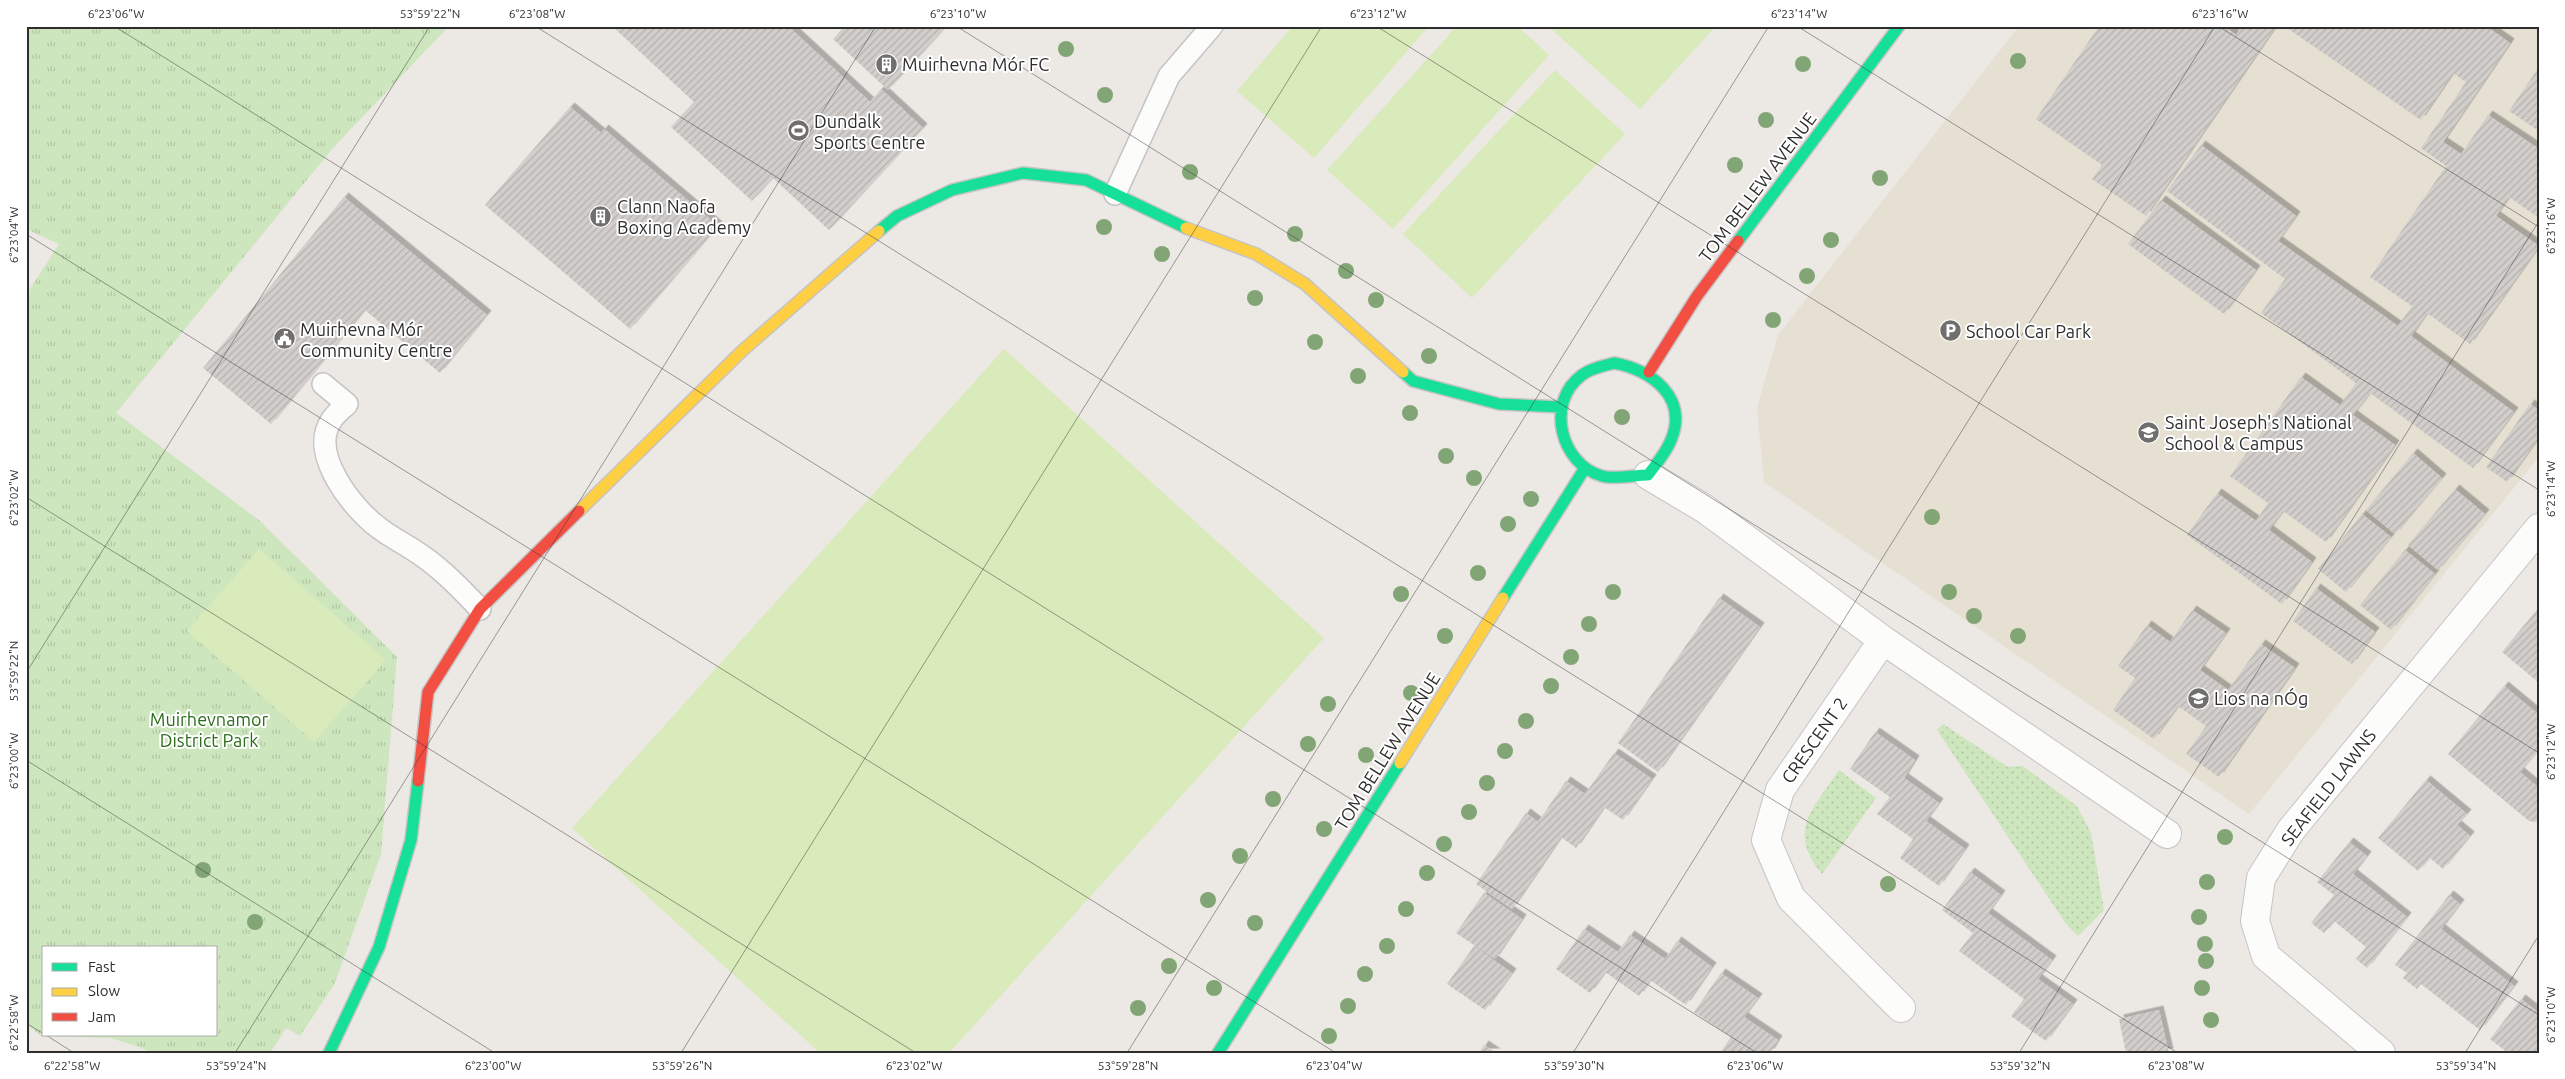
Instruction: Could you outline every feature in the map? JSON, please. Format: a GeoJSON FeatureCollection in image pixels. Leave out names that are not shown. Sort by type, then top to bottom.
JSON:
{"type":"FeatureCollection","features":[{"type":"Feature","properties":{"kind":"street","name":"TOM BELLEW AVENUE"},"geometry":{"type":"LineString","coordinates":[[1649,372],[1697,296],[1898,26]]}},
{"type":"Feature","properties":{"kind":"street"},"geometry":{"type":"LineString","coordinates":[[329,1053],[379,947],[411,840],[428,692],[480,609],[742,351],[897,216],[952,190],[1023,173],[1086,180],[1184,227],[1256,254],[1305,284],[1413,381],[1499,404],[1561,407]]}},
{"type":"Feature","properties":{"kind":"street"},"geometry":{"type":"LineString","coordinates":[[1648,474],[1666,451],[1673,434],[1674,417],[1671,399],[1662,384],[1649,372],[1632,365],[1614,363],[1596,367],[1580,376],[1568,390],[1561,407],[1560,424],[1564,441],[1572,456],[1585,468],[1602,476],[1620,478],[1648,474],[1704,509],[1883,640],[2167,834]]}},
{"type":"Feature","properties":{"kind":"street","name":"TOM BELLEW AVENUE"},"geometry":{"type":"LineString","coordinates":[[1218,1053],[1585,468]]}},
{"type":"Feature","properties":{"kind":"street","name":"SEAFIELD LAWNS"},"geometry":{"type":"LineString","coordinates":[[2380,1053],[2266,956],[2255,921],[2262,878],[2291,830],[2534,542]]}},
{"type":"Feature","properties":{"kind":"street","name":"CRESCENT 2"},"geometry":{"type":"LineString","coordinates":[[1883,640],[1780,790],[1766,840],[1791,898],[1901,1008]]}},
{"type":"Feature","properties":{"kind":"lane"},"geometry":{"type":"LineString","coordinates":[[1115,194],[1169,76],[1212,26]]}},
{"type":"Feature","properties":{"kind":"lane"},"geometry":{"type":"LineString","coordinates":[[323,384],[347,404],[330,421],[326,438],[326,452],[343,489],[369,520],[421,555],[454,582],[480,609]]}},
{"type":"Feature","properties":{"kind":"shaded area","name":"Saint Joseph's National School & Campus"},"geometry":{"type":"Polygon","coordinates":[[[2019,26],[2539,26],[2539,457],[2249,814],[1764,482],[1757,408],[1778,335],[2019,26]]]}},
{"type":"Feature","properties":{"kind":"green space","name":"Muirhevnamor District Park"},"geometry":{"type":"Polygon","coordinates":[[[26,26],[449,26],[333,148],[116,413],[260,521],[397,657],[381,854],[335,983],[300,1036],[286,1028],[270,1053],[150,1053],[142,1048],[111,1038],[42,1036],[26,1025],[26,295],[59,244],[26,229],[26,26]]]}},
{"type":"Feature","properties":{"kind":"green space"},"geometry":{"type":"Polygon","coordinates":[[[1293,26],[1429,26],[1314,158],[1237,91],[1293,26]]]}},
{"type":"Feature","properties":{"kind":"green space"},"geometry":{"type":"Polygon","coordinates":[[[1457,26],[1517,26],[1549,55],[1393,229],[1327,170],[1457,26]]]}},
{"type":"Feature","properties":{"kind":"green space"},"geometry":{"type":"Polygon","coordinates":[[[1548,26],[1716,26],[1640,109],[1548,26]]]}},
{"type":"Feature","properties":{"kind":"green space"},"geometry":{"type":"Polygon","coordinates":[[[1555,70],[1625,134],[1472,298],[1403,234],[1555,70]]]}},
{"type":"Feature","properties":{"kind":"green space"},"geometry":{"type":"Polygon","coordinates":[[[1004,349],[1324,638],[949,1053],[820,1053],[572,828],[1004,349]]]}},
{"type":"Feature","properties":{"kind":"green space"},"geometry":{"type":"Polygon","coordinates":[[[259,549],[386,660],[314,742],[187,631],[259,549]]]}},
{"type":"Feature","properties":{"kind":"green space"},"geometry":{"type":"Polygon","coordinates":[[[1943,724],[2008,767],[2023,766],[2077,806],[2091,833],[2104,910],[2078,936],[2066,924],[1937,730],[1943,724]]]}},
{"type":"Feature","properties":{"kind":"green space"},"geometry":{"type":"Polygon","coordinates":[[[1839,770],[1876,798],[1822,874],[1811,859],[1806,845],[1805,832],[1807,820],[1813,809],[1839,770]]]}},
{"type":"Feature","properties":{"kind":"building","name":"Dundalk Sports Centre"},"geometry":{"type":"Polygon","coordinates":[[[612,26],[788,26],[870,102],[881,89],[923,128],[829,230],[773,178],[752,201],[671,127],[694,102],[612,26]]]}},
{"type":"Feature","properties":{"kind":"building","name":"Muirhevna Mór FC"},"geometry":{"type":"Polygon","coordinates":[[[845,26],[947,26],[888,90],[833,39],[845,26]]]}},
{"type":"Feature","properties":{"kind":"building"},"geometry":{"type":"Polygon","coordinates":[[[2099,26],[2224,26],[2236,35],[2242,26],[2276,26],[2146,216],[2092,179],[2102,165],[2036,119],[2099,26]]]}},
{"type":"Feature","properties":{"kind":"building"},"geometry":{"type":"Polygon","coordinates":[[[2284,26],[2486,26],[2510,43],[2443,142],[2461,154],[2488,115],[2539,149],[2539,218],[2509,197],[2496,216],[2539,246],[2470,344],[2427,313],[2411,336],[2514,412],[2473,468],[2370,393],[2353,415],[2395,445],[2326,542],[2283,511],[2269,530],[2312,562],[2282,604],[2187,535],[2217,493],[2256,521],[2268,503],[2230,476],[2301,377],[2340,405],[2356,383],[2261,313],[2285,279],[2167,191],[2201,145],[2296,216],[2278,241],[2398,326],[2412,306],[2370,277],[2446,166],[2421,148],[2466,82],[2453,73],[2421,120],[2284,26]]]}},
{"type":"Feature","properties":{"kind":"building"},"geometry":{"type":"Polygon","coordinates":[[[2539,67],[2539,131],[2509,111],[2539,67]]]}},
{"type":"Feature","properties":{"kind":"building","name":"Clann Naofa Boxing Academy"},"geometry":{"type":"Polygon","coordinates":[[[570,107],[601,133],[604,129],[718,226],[630,329],[485,205],[570,107]]]}},
{"type":"Feature","properties":{"kind":"building","name":"Muirhevna Mór Community Centre"},"geometry":{"type":"Polygon","coordinates":[[[344,197],[487,315],[440,373],[365,310],[271,424],[203,368],[344,197]]]}},
{"type":"Feature","properties":{"kind":"building"},"geometry":{"type":"Polygon","coordinates":[[[2161,200],[2256,270],[2224,314],[2128,244],[2161,200]]]}},
{"type":"Feature","properties":{"kind":"building"},"geometry":{"type":"Polygon","coordinates":[[[2530,404],[2539,410],[2539,437],[2507,482],[2486,467],[2530,404]]]}},
{"type":"Feature","properties":{"kind":"building"},"geometry":{"type":"Polygon","coordinates":[[[2413,453],[2442,478],[2395,534],[2366,510],[2413,453]]]}},
{"type":"Feature","properties":{"kind":"building"},"geometry":{"type":"Polygon","coordinates":[[[2455,489],[2485,514],[2438,570],[2408,545],[2455,489]]]}},
{"type":"Feature","properties":{"kind":"building"},"geometry":{"type":"Polygon","coordinates":[[[2362,514],[2391,537],[2346,592],[2318,569],[2362,514]]]}},
{"type":"Feature","properties":{"kind":"building"},"geometry":{"type":"Polygon","coordinates":[[[2405,550],[2435,574],[2391,630],[2360,605],[2405,550]]]}},
{"type":"Feature","properties":{"kind":"building"},"geometry":{"type":"Polygon","coordinates":[[[2316,588],[2375,632],[2352,664],[2293,621],[2316,588]]]}},
{"type":"Feature","properties":{"kind":"building"},"geometry":{"type":"Polygon","coordinates":[[[1719,598],[1760,627],[1658,772],[1618,743],[1719,598]]]}},
{"type":"Feature","properties":{"kind":"building","name":"Lios na nÓg"},"geometry":{"type":"Polygon","coordinates":[[[2192,610],[2226,633],[2200,670],[2228,690],[2261,644],[2295,668],[2219,777],[2186,754],[2206,726],[2178,706],[2154,739],[2113,710],[2135,678],[2118,666],[2147,625],[2170,642],[2192,610]]]}},
{"type":"Feature","properties":{"kind":"building"},"geometry":{"type":"Polygon","coordinates":[[[2535,612],[2539,615],[2539,683],[2502,652],[2535,612]]]}},
{"type":"Feature","properties":{"kind":"building"},"geometry":{"type":"Polygon","coordinates":[[[2504,686],[2539,715],[2539,749],[2520,772],[2539,788],[2539,821],[2535,822],[2529,821],[2448,754],[2504,686]]]}},
{"type":"Feature","properties":{"kind":"building"},"geometry":{"type":"Polygon","coordinates":[[[1875,732],[1915,760],[1904,778],[1939,803],[1926,821],[1965,849],[1939,886],[1900,858],[1913,839],[1877,814],[1890,797],[1850,769],[1875,732]]]}},
{"type":"Feature","properties":{"kind":"building"},"geometry":{"type":"Polygon","coordinates":[[[1614,753],[1652,779],[1623,820],[1604,807],[1576,848],[1561,837],[1512,909],[1476,884],[1526,813],[1538,822],[1566,781],[1585,794],[1614,753]]]}},
{"type":"Feature","properties":{"kind":"building"},"geometry":{"type":"Polygon","coordinates":[[[2426,780],[2467,814],[2457,825],[2470,836],[2443,869],[2430,858],[2418,871],[2378,838],[2426,780]]]}},
{"type":"Feature","properties":{"kind":"building"},"geometry":{"type":"Polygon","coordinates":[[[2349,842],[2367,856],[2353,874],[2407,917],[2367,968],[2356,959],[2366,947],[2334,921],[2324,933],[2311,923],[2334,895],[2317,882],[2349,842]]]}},
{"type":"Feature","properties":{"kind":"building"},"geometry":{"type":"Polygon","coordinates":[[[1970,872],[2001,895],[1988,913],[2052,960],[2038,979],[2073,1004],[2046,1041],[2011,1016],[2024,999],[1959,951],[1973,933],[1942,910],[1970,872]]]}},
{"type":"Feature","properties":{"kind":"building"},"geometry":{"type":"Polygon","coordinates":[[[1484,893],[1522,919],[1495,959],[1456,933],[1484,893]]]}},
{"type":"Feature","properties":{"kind":"building"},"geometry":{"type":"Polygon","coordinates":[[[2449,895],[2460,904],[2441,929],[2514,986],[2480,1030],[2421,984],[2417,989],[2403,978],[2407,973],[2395,965],[2449,895]]]}},
{"type":"Feature","properties":{"kind":"building"},"geometry":{"type":"Polygon","coordinates":[[[1584,929],[1618,952],[1630,935],[1665,959],[1677,941],[1712,967],[1686,1005],[1650,980],[1639,996],[1605,972],[1590,993],[1556,969],[1584,929]]]}},
{"type":"Feature","properties":{"kind":"building"},"geometry":{"type":"Polygon","coordinates":[[[1474,946],[1512,973],[1485,1010],[1447,984],[1474,946]]]}},
{"type":"Feature","properties":{"kind":"building"},"geometry":{"type":"Polygon","coordinates":[[[1721,973],[1758,998],[1744,1017],[1778,1040],[1770,1053],[1720,1053],[1731,1037],[1694,1012],[1721,973]]]}},
{"type":"Feature","properties":{"kind":"building"},"geometry":{"type":"Polygon","coordinates":[[[2521,999],[2539,1013],[2539,1053],[2508,1053],[2490,1039],[2521,999]]]}},
{"type":"Feature","properties":{"kind":"building"},"geometry":{"type":"Polygon","coordinates":[[[2159,1010],[2169,1053],[2126,1053],[2119,1019],[2159,1010]]]}},
{"type":"Feature","properties":{"kind":"building"},"geometry":{"type":"Polygon","coordinates":[[[1484,1045],[1496,1053],[1479,1053],[1484,1045]]]}},
{"type":"Feature","properties":{"kind":"traffic: fast"},"geometry":{"type":"LineString","coordinates":[[1738,241],[1899,26]]}},
{"type":"Feature","properties":{"kind":"traffic: fast"},"geometry":{"type":"LineString","coordinates":[[879,231],[897,216],[952,190],[1023,173],[1086,180],[1186,228]]}},
{"type":"Feature","properties":{"kind":"traffic: fast"},"geometry":{"type":"LineString","coordinates":[[1614,363],[1641,372],[1653,379],[1671,399],[1675,411],[1675,425],[1669,445],[1648,475],[1608,477],[1588,469],[1576,459],[1567,446],[1562,431],[1561,416],[1564,400],[1571,387],[1582,375],[1614,363]]}},
{"type":"Feature","properties":{"kind":"traffic: fast"},"geometry":{"type":"LineString","coordinates":[[1403,372],[1413,381],[1499,404],[1561,407]]}},
{"type":"Feature","properties":{"kind":"traffic: fast"},"geometry":{"type":"LineString","coordinates":[[1503,598],[1585,468]]}},
{"type":"Feature","properties":{"kind":"traffic: fast"},"geometry":{"type":"LineString","coordinates":[[1218,1053],[1400,763]]}},
{"type":"Feature","properties":{"kind":"traffic: fast"},"geometry":{"type":"LineString","coordinates":[[329,1053],[379,947],[411,840],[418,781]]}},
{"type":"Feature","properties":{"kind":"traffic: slow"},"geometry":{"type":"LineString","coordinates":[[1186,228],[1256,254],[1305,284],[1403,372]]}},
{"type":"Feature","properties":{"kind":"traffic: slow"},"geometry":{"type":"LineString","coordinates":[[579,511],[742,351],[879,231]]}},
{"type":"Feature","properties":{"kind":"traffic: slow"},"geometry":{"type":"LineString","coordinates":[[1400,763],[1503,598]]}},
{"type":"Feature","properties":{"kind":"traffic: jam"},"geometry":{"type":"LineString","coordinates":[[1649,372],[1697,296],[1738,241]]}},
{"type":"Feature","properties":{"kind":"traffic: jam"},"geometry":{"type":"LineString","coordinates":[[418,781],[428,692],[480,609],[579,511]]}},
{"type":"Feature","properties":{"kind":"place","name":"Muirhevna Mór FC"},"geometry":{"type":"Point","coordinates":[886,64]}},
{"type":"Feature","properties":{"kind":"place","name":"Dundalk Sports Centre"},"geometry":{"type":"Point","coordinates":[798,131]}},
{"type":"Feature","properties":{"kind":"place","name":"Clann Naofa Boxing Academy"},"geometry":{"type":"Point","coordinates":[601,216]}},
{"type":"Feature","properties":{"kind":"place","name":"School Car Park"},"geometry":{"type":"Point","coordinates":[1950,331]}},
{"type":"Feature","properties":{"kind":"place","name":"Muirhevna Mór Community Centre"},"geometry":{"type":"Point","coordinates":[284,339]}},
{"type":"Feature","properties":{"kind":"place","name":"Saint Joseph's National School & Campus"},"geometry":{"type":"Point","coordinates":[2149,432]}},
{"type":"Feature","properties":{"kind":"place","name":"Lios na nÓg"},"geometry":{"type":"Point","coordinates":[2198,698]}}]}
